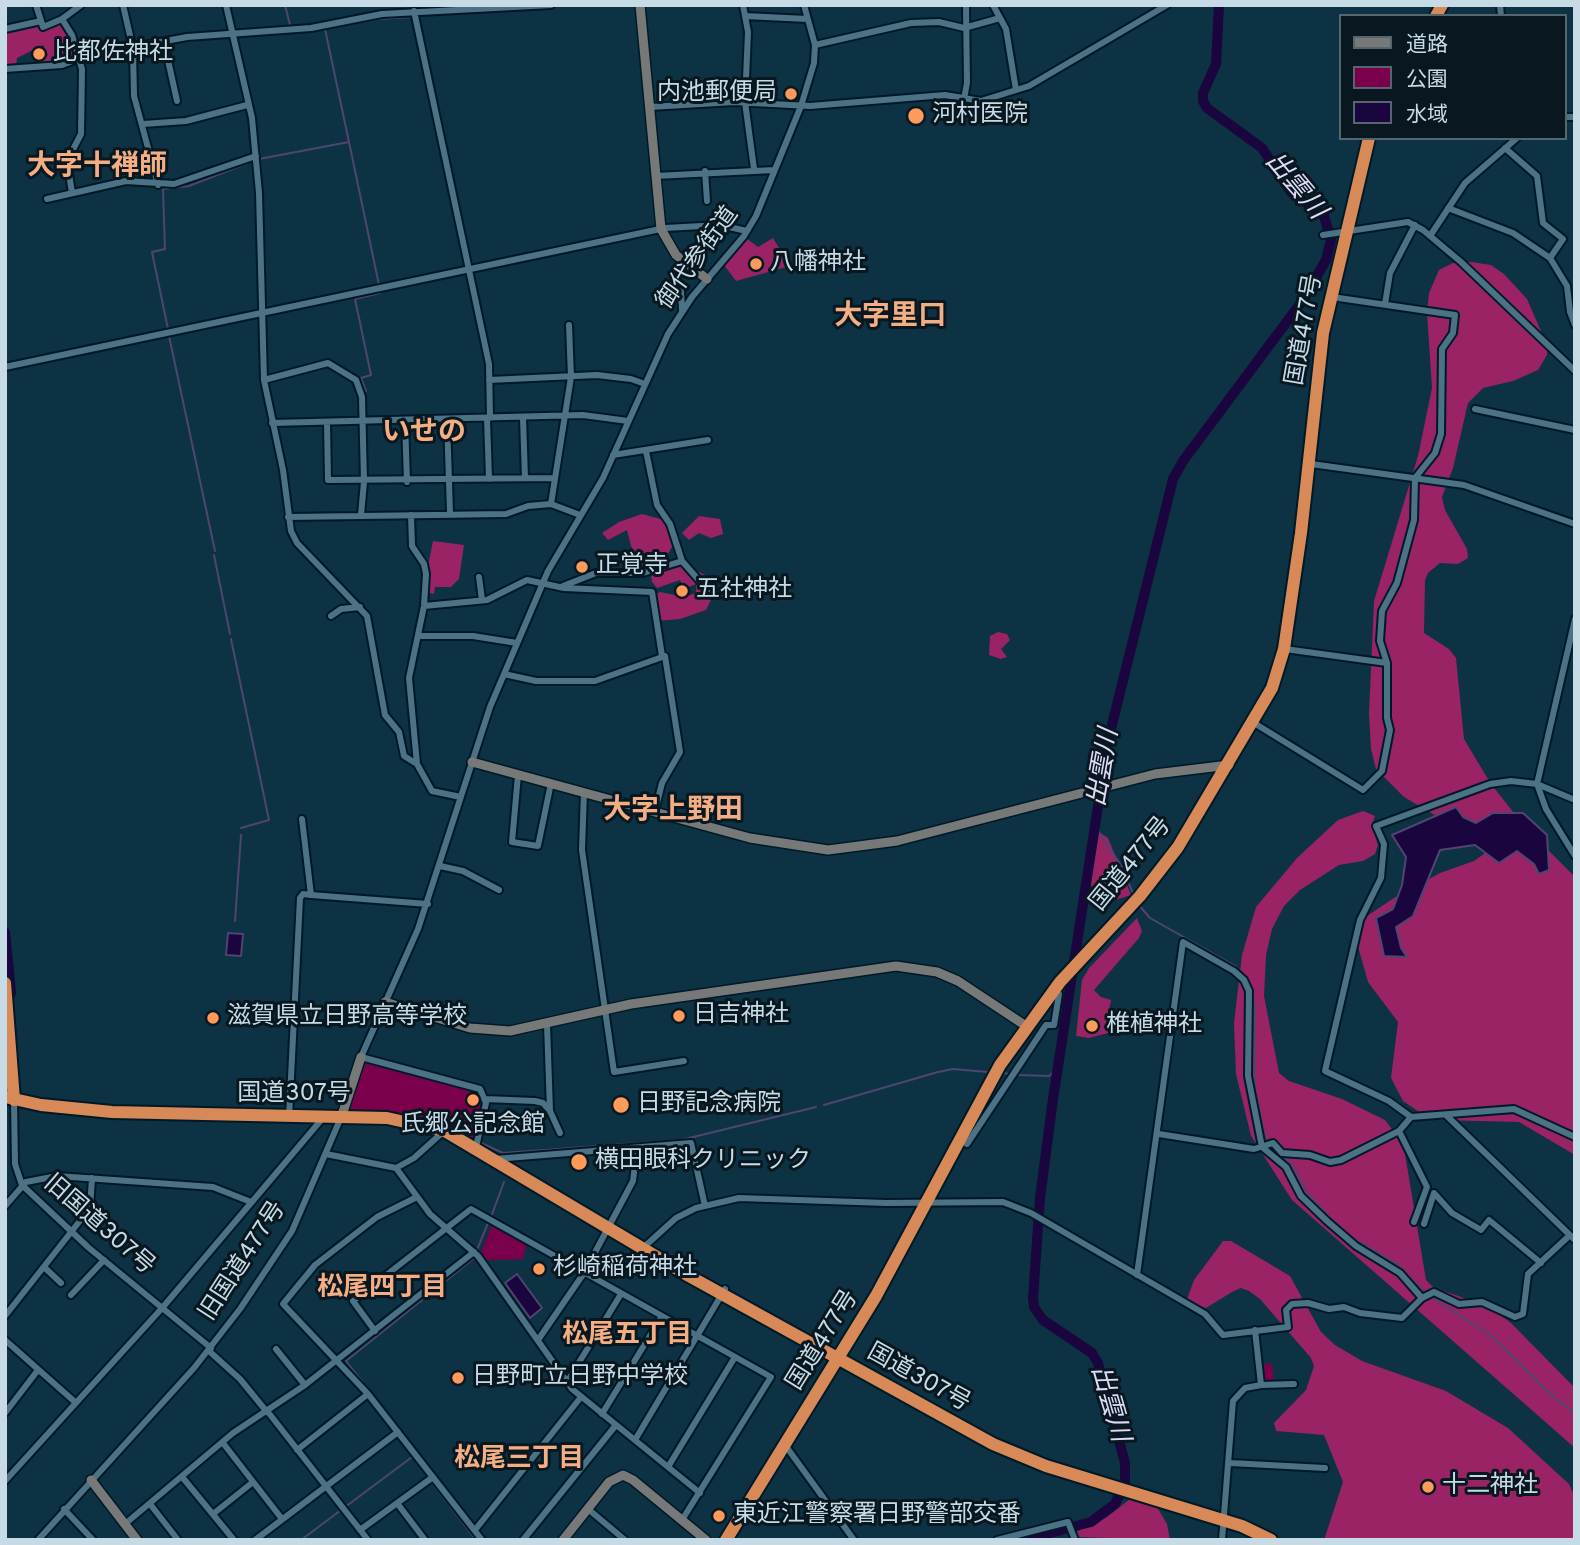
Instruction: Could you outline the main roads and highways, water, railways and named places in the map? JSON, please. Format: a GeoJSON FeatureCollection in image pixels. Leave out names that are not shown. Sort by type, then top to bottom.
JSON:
{"type":"FeatureCollection","features":[{"type":"Feature","properties":{"kind":"highway","name":"国道477号"},"geometry":{"type":"LineString","coordinates":[[726,1540],[840,1356],[928,1203],[1000,1065],[1057,986],[1136,900],[1178,848],[1254,723],[1272,688],[1284,649],[1311,464],[1318,358],[1332,297],[1342,231],[1367,140]]}},
{"type":"Feature","properties":{"kind":"highway"},"geometry":{"type":"LineString","coordinates":[[5,983],[9,1103]]}},
{"type":"Feature","properties":{"kind":"highway","name":"国道307号"},"geometry":{"type":"LineString","coordinates":[[9,1103],[112,1112],[289,1117],[342,1115],[410,1121],[445,1131],[478,1143],[493,1160],[608,1227],[840,1356],[1054,1469],[1221,1521],[1271,1540]]}},
{"type":"Feature","properties":{"kind":"water"},"geometry":{"type":"Polygon","coordinates":[[[1456,807],[1463,817],[1476,823],[1493,813],[1523,813],[1547,835],[1549,870],[1539,874],[1534,864],[1517,851],[1499,863],[1475,845],[1440,850],[1413,916],[1396,927],[1401,948],[1407,957],[1384,956],[1376,918],[1393,909],[1402,885],[1406,857],[1392,835],[1456,807]]]}},
{"type":"Feature","properties":{"kind":"water"},"geometry":{"type":"Polygon","coordinates":[[[228,933],[243,934],[241,956],[226,955],[228,933]]]}},
{"type":"Feature","properties":{"kind":"water"},"geometry":{"type":"Polygon","coordinates":[[[517,1274],[542,1308],[530,1318],[505,1283],[517,1274]]]}},
{"type":"Feature","properties":{"kind":"waterway"},"geometry":{"type":"LineString","coordinates":[[285,5],[290,25]]}},
{"type":"Feature","properties":{"kind":"waterway","name":"出雲川"},"geometry":{"type":"LineString","coordinates":[[1024,1540],[1091,1522],[1115,1504],[1125,1483],[1125,1463],[1098,1363],[1092,1353],[1043,1320],[1034,1307],[1033,1298],[1040,1198],[1053,1099],[1108,741],[1173,479],[1183,461],[1303,300],[1326,260],[1331,240],[1324,216],[1291,192],[1262,148],[1207,108],[1203,101],[1203,93],[1216,64],[1219,5]]}},
{"type":"Feature","properties":{"kind":"waterway"},"geometry":{"type":"LineString","coordinates":[[259,159],[349,142],[325,29],[378,19],[413,17]]}},
{"type":"Feature","properties":{"kind":"waterway"},"geometry":{"type":"LineString","coordinates":[[349,142],[379,285]]}},
{"type":"Feature","properties":{"kind":"waterway"},"geometry":{"type":"LineString","coordinates":[[168,329],[152,252],[165,249],[163,189],[189,186],[253,161]]}},
{"type":"Feature","properties":{"kind":"waterway"},"geometry":{"type":"LineString","coordinates":[[366,391],[361,378],[371,375],[355,299],[380,293]]}},
{"type":"Feature","properties":{"kind":"waterway"},"geometry":{"type":"LineString","coordinates":[[169,336],[215,551]]}},
{"type":"Feature","properties":{"kind":"waterway"},"geometry":{"type":"LineString","coordinates":[[214,555],[230,634]]}},
{"type":"Feature","properties":{"kind":"waterway"},"geometry":{"type":"LineString","coordinates":[[231,639],[269,820],[241,828]]}},
{"type":"Feature","properties":{"kind":"waterway"},"geometry":{"type":"LineString","coordinates":[[1093,823],[1122,867],[1134,896]]}},
{"type":"Feature","properties":{"kind":"waterway"},"geometry":{"type":"LineString","coordinates":[[235,921],[241,835]]}},
{"type":"Feature","properties":{"kind":"waterway"},"geometry":{"type":"LineString","coordinates":[[1138,904],[1150,918],[1235,966],[1250,984],[1255,1007],[1255,1090],[1266,1141]]}},
{"type":"Feature","properties":{"kind":"waterway"},"geometry":{"type":"LineString","coordinates":[[5,932],[11,993]]}},
{"type":"Feature","properties":{"kind":"waterway"},"geometry":{"type":"LineString","coordinates":[[824,1105],[938,1072],[953,1069],[988,1072]]}},
{"type":"Feature","properties":{"kind":"waterway"},"geometry":{"type":"LineString","coordinates":[[1019,1075],[1049,1076],[1057,1069]]}},
{"type":"Feature","properties":{"kind":"waterway"},"geometry":{"type":"LineString","coordinates":[[1004,1073],[1009,1074]]}},
{"type":"Feature","properties":{"kind":"waterway"},"geometry":{"type":"LineString","coordinates":[[479,1142],[503,1153],[681,1140],[816,1107]]}},
{"type":"Feature","properties":{"kind":"waterway"},"geometry":{"type":"LineString","coordinates":[[464,1135],[474,1140]]}},
{"type":"Feature","properties":{"kind":"waterway"},"geometry":{"type":"LineString","coordinates":[[1268,1147],[1292,1164],[1307,1193],[1333,1221],[1351,1237],[1397,1264],[1425,1293]]}},
{"type":"Feature","properties":{"kind":"waterway"},"geometry":{"type":"LineString","coordinates":[[491,1217],[504,1182]]}},
{"type":"Feature","properties":{"kind":"waterway"},"geometry":{"type":"LineString","coordinates":[[477,1250],[488,1223]]}},
{"type":"Feature","properties":{"kind":"waterway"},"geometry":{"type":"LineString","coordinates":[[410,1442],[346,1361],[473,1259]]}},
{"type":"Feature","properties":{"kind":"waterway"},"geometry":{"type":"LineString","coordinates":[[1429,1296],[1492,1336],[1548,1392],[1575,1414]]}},
{"type":"Feature","properties":{"kind":"waterway"},"geometry":{"type":"LineString","coordinates":[[411,1455],[426,1474]]}},
{"type":"Feature","properties":{"kind":"waterway"},"geometry":{"type":"LineString","coordinates":[[301,1540],[412,1457]]}},
{"type":"Feature","properties":{"kind":"waterway"},"geometry":{"type":"LineString","coordinates":[[433,1484],[476,1540]]}},
{"type":"Feature","properties":{"kind":"place","name":"比都佐神社"},"geometry":{"type":"Point","coordinates":[39,54]}},
{"type":"Feature","properties":{"kind":"place","name":"内池郵便局"},"geometry":{"type":"Point","coordinates":[791,94]}},
{"type":"Feature","properties":{"kind":"place","name":"河村医院"},"geometry":{"type":"Point","coordinates":[916,116]}},
{"type":"Feature","properties":{"kind":"place","name":"八幡神社"},"geometry":{"type":"Point","coordinates":[756,264]}},
{"type":"Feature","properties":{"kind":"place","name":"正覚寺"},"geometry":{"type":"Point","coordinates":[582,567]}},
{"type":"Feature","properties":{"kind":"place","name":"五社神社"},"geometry":{"type":"Point","coordinates":[682,591]}},
{"type":"Feature","properties":{"kind":"place","name":"日吉神社"},"geometry":{"type":"Point","coordinates":[679,1016]}},
{"type":"Feature","properties":{"kind":"place","name":"滋賀県立日野高等学校"},"geometry":{"type":"Point","coordinates":[213,1018]}},
{"type":"Feature","properties":{"kind":"place","name":"椎植神社"},"geometry":{"type":"Point","coordinates":[1092,1026]}},
{"type":"Feature","properties":{"kind":"place","name":"氏郷公記念館"},"geometry":{"type":"Point","coordinates":[473,1100]}},
{"type":"Feature","properties":{"kind":"place","name":"日野記念病院"},"geometry":{"type":"Point","coordinates":[621,1105]}},
{"type":"Feature","properties":{"kind":"place","name":"横田眼科クリニック"},"geometry":{"type":"Point","coordinates":[579,1162]}},
{"type":"Feature","properties":{"kind":"place","name":"杉崎稲荷神社"},"geometry":{"type":"Point","coordinates":[539,1269]}},
{"type":"Feature","properties":{"kind":"place","name":"日野町立日野中学校"},"geometry":{"type":"Point","coordinates":[458,1378]}},
{"type":"Feature","properties":{"kind":"place","name":"十二神社"},"geometry":{"type":"Point","coordinates":[1428,1487]}},
{"type":"Feature","properties":{"kind":"place","name":"東近江警察署日野警部交番"},"geometry":{"type":"Point","coordinates":[719,1516]}},
{"type":"Feature","properties":{"kind":"district","name":"大字十禅師"},"geometry":{"type":"Point","coordinates":[97,168]}},
{"type":"Feature","properties":{"kind":"district","name":"大字里口"},"geometry":{"type":"Point","coordinates":[890,318]}},
{"type":"Feature","properties":{"kind":"district","name":"いせの"},"geometry":{"type":"Point","coordinates":[424,434]}},
{"type":"Feature","properties":{"kind":"district","name":"大字上野田"},"geometry":{"type":"Point","coordinates":[673,812]}},
{"type":"Feature","properties":{"kind":"district","name":"松尾四丁目"},"geometry":{"type":"Point","coordinates":[382,1290]}},
{"type":"Feature","properties":{"kind":"district","name":"松尾五丁目"},"geometry":{"type":"Point","coordinates":[627,1337]}},
{"type":"Feature","properties":{"kind":"district","name":"松尾三丁目"},"geometry":{"type":"Point","coordinates":[519,1461]}}]}
